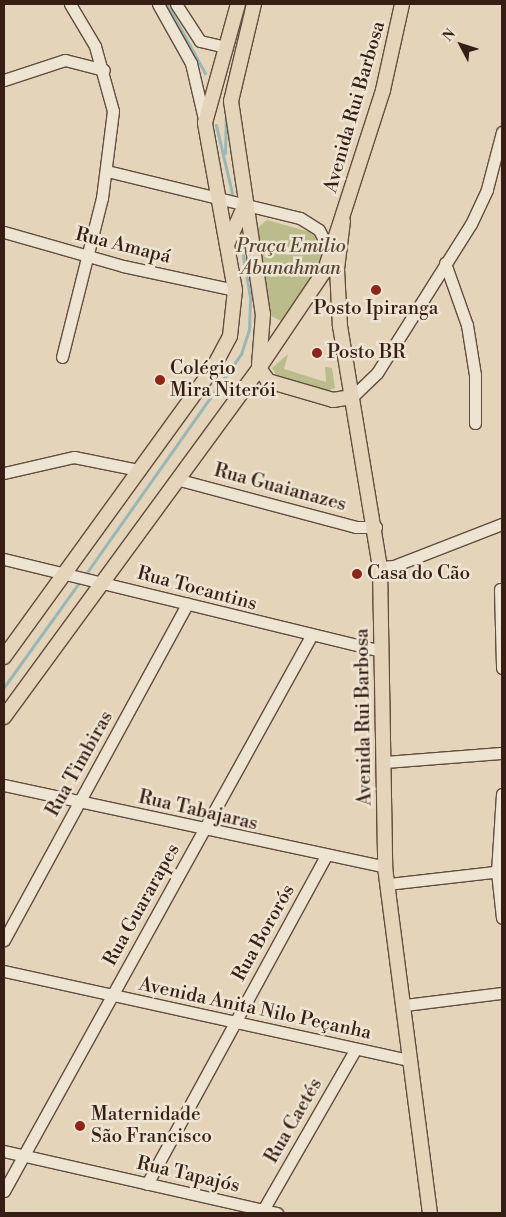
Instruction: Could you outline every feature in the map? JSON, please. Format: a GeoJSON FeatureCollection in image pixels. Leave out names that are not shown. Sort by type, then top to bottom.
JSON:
{"type":"FeatureCollection","features":[{"type":"Feature","properties":{"kind":"main road"},"geometry":{"type":"LineString","coordinates":[[4,657],[71,574],[138,470],[222,353],[234,319],[235,290],[205,123],[238,4]]}},
{"type":"Feature","properties":{"kind":"main road"},"geometry":{"type":"LineString","coordinates":[[254,4],[231,101],[245,205],[263,314],[262,348],[259,368],[268,381],[333,400],[352,397]]}},
{"type":"Feature","properties":{"kind":"main road","name":"Avenida Rui Barbosa"},"geometry":{"type":"LineString","coordinates":[[4,717],[96,580],[176,479],[259,368],[295,318],[325,270],[343,221],[383,90],[402,4]]}},
{"type":"Feature","properties":{"kind":"main road"},"geometry":{"type":"LineString","coordinates":[[227,246],[245,205]]}},
{"type":"Feature","properties":{"kind":"main road","name":"Avenida Rui Barbosa"},"geometry":{"type":"LineString","coordinates":[[343,221],[337,269],[340,326],[376,527],[380,567],[385,866],[405,1006],[410,1060],[430,1213]]}},
{"type":"Feature","properties":{"kind":"main road"},"geometry":{"type":"LineString","coordinates":[[263,314],[279,324],[295,318]]}},
{"type":"Feature","properties":{"kind":"street"},"geometry":{"type":"LineString","coordinates":[[62,357],[90,257],[108,171],[113,101],[104,70],[70,4]]}},
{"type":"Feature","properties":{"kind":"street"},"geometry":{"type":"LineString","coordinates":[[158,4],[190,63],[205,123]]}},
{"type":"Feature","properties":{"kind":"street"},"geometry":{"type":"LineString","coordinates":[[176,4],[200,41],[225,47]]}},
{"type":"Feature","properties":{"kind":"street"},"geometry":{"type":"LineString","coordinates":[[4,80],[65,60],[104,70]]}},
{"type":"Feature","properties":{"kind":"street"},"geometry":{"type":"LineString","coordinates":[[352,397],[377,372],[445,263],[487,190],[502,132]]}},
{"type":"Feature","properties":{"kind":"street"},"geometry":{"type":"LineString","coordinates":[[108,171],[311,223],[327,241],[331,256]]}},
{"type":"Feature","properties":{"kind":"street","name":"Rua Amapá"},"geometry":{"type":"LineString","coordinates":[[4,232],[90,257],[235,290]]}},
{"type":"Feature","properties":{"kind":"street"},"geometry":{"type":"LineString","coordinates":[[445,263],[467,325],[475,375],[475,423]]}},
{"type":"Feature","properties":{"kind":"street"},"geometry":{"type":"LineString","coordinates":[[4,472],[74,456],[138,470]]}},
{"type":"Feature","properties":{"kind":"street","name":"Rua Guaianazes"},"geometry":{"type":"LineString","coordinates":[[176,479],[356,527],[376,527]]}},
{"type":"Feature","properties":{"kind":"street"},"geometry":{"type":"LineString","coordinates":[[380,567],[394,566],[502,524]]}},
{"type":"Feature","properties":{"kind":"street","name":"Rua Tocantins"},"geometry":{"type":"LineString","coordinates":[[4,558],[311,636],[382,651]]}},
{"type":"Feature","properties":{"kind":"street"},"geometry":{"type":"LineString","coordinates":[[500,590],[502,668]]}},
{"type":"Feature","properties":{"kind":"street","name":"Rua Timbiras"},"geometry":{"type":"LineString","coordinates":[[4,940],[187,604]]}},
{"type":"Feature","properties":{"kind":"street","name":"Rua Guararapes"},"geometry":{"type":"LineString","coordinates":[[4,1191],[311,636]]}},
{"type":"Feature","properties":{"kind":"street"},"geometry":{"type":"LineString","coordinates":[[384,762],[502,753]]}},
{"type":"Feature","properties":{"kind":"street","name":"Rua Tabajaras"},"geometry":{"type":"LineString","coordinates":[[4,784],[325,857],[385,866]]}},
{"type":"Feature","properties":{"kind":"street"},"geometry":{"type":"LineString","coordinates":[[502,794],[500,871],[502,918]]}},
{"type":"Feature","properties":{"kind":"street","name":"Rua Bororós"},"geometry":{"type":"LineString","coordinates":[[148,1184],[325,857]]}},
{"type":"Feature","properties":{"kind":"street"},"geometry":{"type":"LineString","coordinates":[[388,884],[500,871]]}},
{"type":"Feature","properties":{"kind":"street","name":"Avenida Anita Nilo Peçanha"},"geometry":{"type":"LineString","coordinates":[[4,971],[234,1024],[410,1060]]}},
{"type":"Feature","properties":{"kind":"street"},"geometry":{"type":"LineString","coordinates":[[405,1006],[502,992]]}},
{"type":"Feature","properties":{"kind":"street","name":"Rua Caetés"},"geometry":{"type":"LineString","coordinates":[[263,1210],[355,1050]]}},
{"type":"Feature","properties":{"kind":"street","name":"Rua Tapajós"},"geometry":{"type":"LineString","coordinates":[[4,1151],[277,1213]]}},
{"type":"Feature","properties":{"kind":"green space","name":"Praça Emilio Abunahman"},"geometry":{"type":"Polygon","coordinates":[[[267,220],[310,232],[320,241],[324,254],[315,277],[281,321],[269,315],[256,229],[267,220]]]}},
{"type":"Feature","properties":{"kind":"green space"},"geometry":{"type":"Polygon","coordinates":[[[288,354],[284,369],[326,382],[325,367],[332,368],[335,388],[326,391],[277,376],[272,368],[288,354]]]}},
{"type":"Feature","properties":{"kind":"waterway"},"geometry":{"type":"LineString","coordinates":[[167,4],[205,73]]}},
{"type":"Feature","properties":{"kind":"waterway"},"geometry":{"type":"LineString","coordinates":[[226,95],[240,34]]}},
{"type":"Feature","properties":{"kind":"waterway"},"geometry":{"type":"LineString","coordinates":[[225,153],[226,112]]}},
{"type":"Feature","properties":{"kind":"waterway"},"geometry":{"type":"LineString","coordinates":[[216,125],[232,193]]}},
{"type":"Feature","properties":{"kind":"waterway"},"geometry":{"type":"LineString","coordinates":[[85,575],[241,354],[249,330],[250,297],[239,231]]}},
{"type":"Feature","properties":{"kind":"waterway"},"geometry":{"type":"LineString","coordinates":[[4,687],[81,580]]}},
{"type":"Feature","properties":{"kind":"place","name":"Posto Ipiranga"},"geometry":{"type":"Point","coordinates":[376,290]}},
{"type":"Feature","properties":{"kind":"place","name":"Posto BR"},"geometry":{"type":"Point","coordinates":[317,353]}},
{"type":"Feature","properties":{"kind":"place","name":"Colégio Mira Niterói"},"geometry":{"type":"Point","coordinates":[160,380]}},
{"type":"Feature","properties":{"kind":"place","name":"Casa do Cão"},"geometry":{"type":"Point","coordinates":[357,574]}},
{"type":"Feature","properties":{"kind":"place","name":"Maternidade São Francisco"},"geometry":{"type":"Point","coordinates":[80,1126]}}]}
